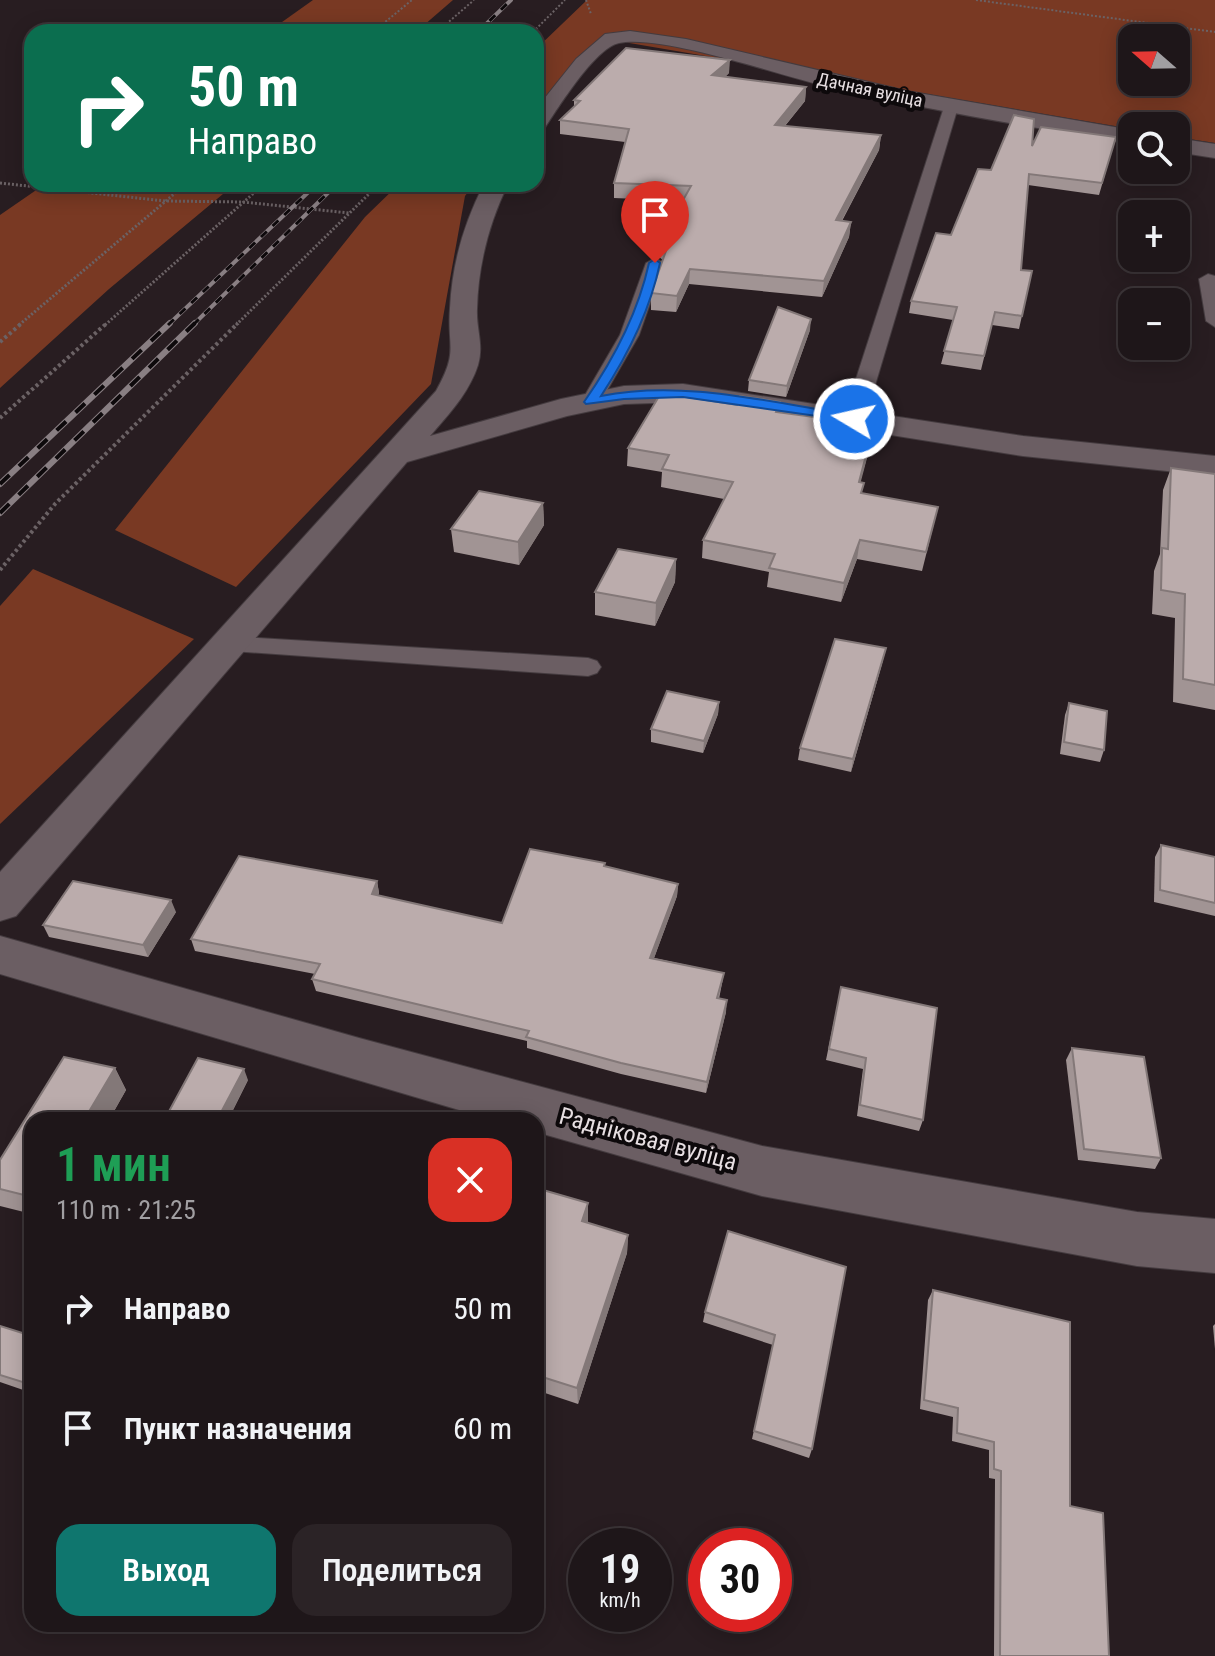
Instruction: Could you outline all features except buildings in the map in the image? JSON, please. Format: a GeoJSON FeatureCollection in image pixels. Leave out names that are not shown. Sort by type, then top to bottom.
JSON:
{"type":"FeatureCollection","features":[{"type":"Feature","properties":{"kind":"street","name":"Дачная вуліца"},"geometry":{"type":"LineString","coordinates":[[544,114],[589,56],[610,38],[655,39],[830,82],[951,107],[1118,135]]}},
{"type":"Feature","properties":{"kind":"street"},"geometry":{"type":"LineString","coordinates":[[1190,147],[1215,151]]}},
{"type":"Feature","properties":{"kind":"street"},"geometry":{"type":"LineString","coordinates":[[0,903],[449,395],[463,369],[467,349],[463,314],[468,253],[492,192]]}},
{"type":"Feature","properties":{"kind":"street"},"geometry":{"type":"LineString","coordinates":[[398,455],[591,402],[624,395],[683,393],[1023,446],[1215,466]]}},
{"type":"Feature","properties":{"kind":"street","name":"Радніковая вуліца"},"geometry":{"type":"LineString","coordinates":[[0,955],[762,1171],[1137,1239],[1215,1246]]}},
{"type":"Feature","properties":{"kind":"lane"},"geometry":{"type":"LineString","coordinates":[[854,419],[951,107]]}},
{"type":"Feature","properties":{"kind":"lane"},"geometry":{"type":"LineString","coordinates":[[591,402],[614,368],[642,307],[655,263]]}},
{"type":"Feature","properties":{"kind":"lane"},"geometry":{"type":"LineString","coordinates":[[1208,279],[1215,321]]}},
{"type":"Feature","properties":{"kind":"lane"},"geometry":{"type":"LineString","coordinates":[[227,644],[588,667]]}},
{"type":"Feature","properties":{"kind":"path"},"geometry":{"type":"LineString","coordinates":[[383,24],[412,0]]}},
{"type":"Feature","properties":{"kind":"path"},"geometry":{"type":"LineString","coordinates":[[446,24],[474,0]]}},
{"type":"Feature","properties":{"kind":"path"},"geometry":{"type":"LineString","coordinates":[[541,24],[565,0]]}},
{"type":"Feature","properties":{"kind":"path"},"geometry":{"type":"LineString","coordinates":[[976,0],[1215,32]]}},
{"type":"Feature","properties":{"kind":"path"},"geometry":{"type":"LineString","coordinates":[[0,183],[24,186]]}},
{"type":"Feature","properties":{"kind":"path"},"geometry":{"type":"LineString","coordinates":[[82,192],[165,201],[243,202],[350,213]]}},
{"type":"Feature","properties":{"kind":"path"},"geometry":{"type":"LineString","coordinates":[[0,342],[176,192]]}},
{"type":"Feature","properties":{"kind":"path"},"geometry":{"type":"LineString","coordinates":[[0,418],[255,192]]}},
{"type":"Feature","properties":{"kind":"path"},"geometry":{"type":"LineString","coordinates":[[0,570],[55,504],[371,192]]}},
{"type":"Feature","properties":{"kind":"shaded area"},"geometry":{"type":"Polygon","coordinates":[[[313,0],[453,0],[425,24],[279,24],[313,0]]]}},
{"type":"Feature","properties":{"kind":"shaded area"},"geometry":{"type":"Polygon","coordinates":[[[587,0],[1215,0],[1215,143],[1190,139],[1190,112],[1118,112],[1118,127],[600,38],[544,103],[544,41],[587,0]]]}},
{"type":"Feature","properties":{"kind":"shaded area"},"geometry":{"type":"Polygon","coordinates":[[[33,192],[225,192],[109,289],[0,388],[0,215],[33,192]]]}},
{"type":"Feature","properties":{"kind":"shaded area"},"geometry":{"type":"Polygon","coordinates":[[[391,192],[468,192],[431,384],[236,587],[115,530],[365,217],[391,192]]]}},
{"type":"Feature","properties":{"kind":"shaded area"},"geometry":{"type":"Polygon","coordinates":[[[33,569],[194,639],[0,824],[0,606],[33,569]]]}},
{"type":"Feature","properties":{"kind":"railway"},"geometry":{"type":"LineString","coordinates":[[486,24],[511,0]]}},
{"type":"Feature","properties":{"kind":"railway"},"geometry":{"type":"LineString","coordinates":[[168,325],[309,192]]}},
{"type":"Feature","properties":{"kind":"railway"},"geometry":{"type":"LineString","coordinates":[[193,325],[329,192]]}},
{"type":"Feature","properties":{"kind":"railway"},"geometry":{"type":"LineString","coordinates":[[0,484],[170,323]]}},
{"type":"Feature","properties":{"kind":"railway"},"geometry":{"type":"LineString","coordinates":[[0,513],[195,323]]}},
{"type":"Feature","properties":{"kind":"route"},"geometry":{"type":"LineString","coordinates":[[655,263],[647,295],[614,368],[591,402],[624,395],[683,393],[854,419]]}}]}
